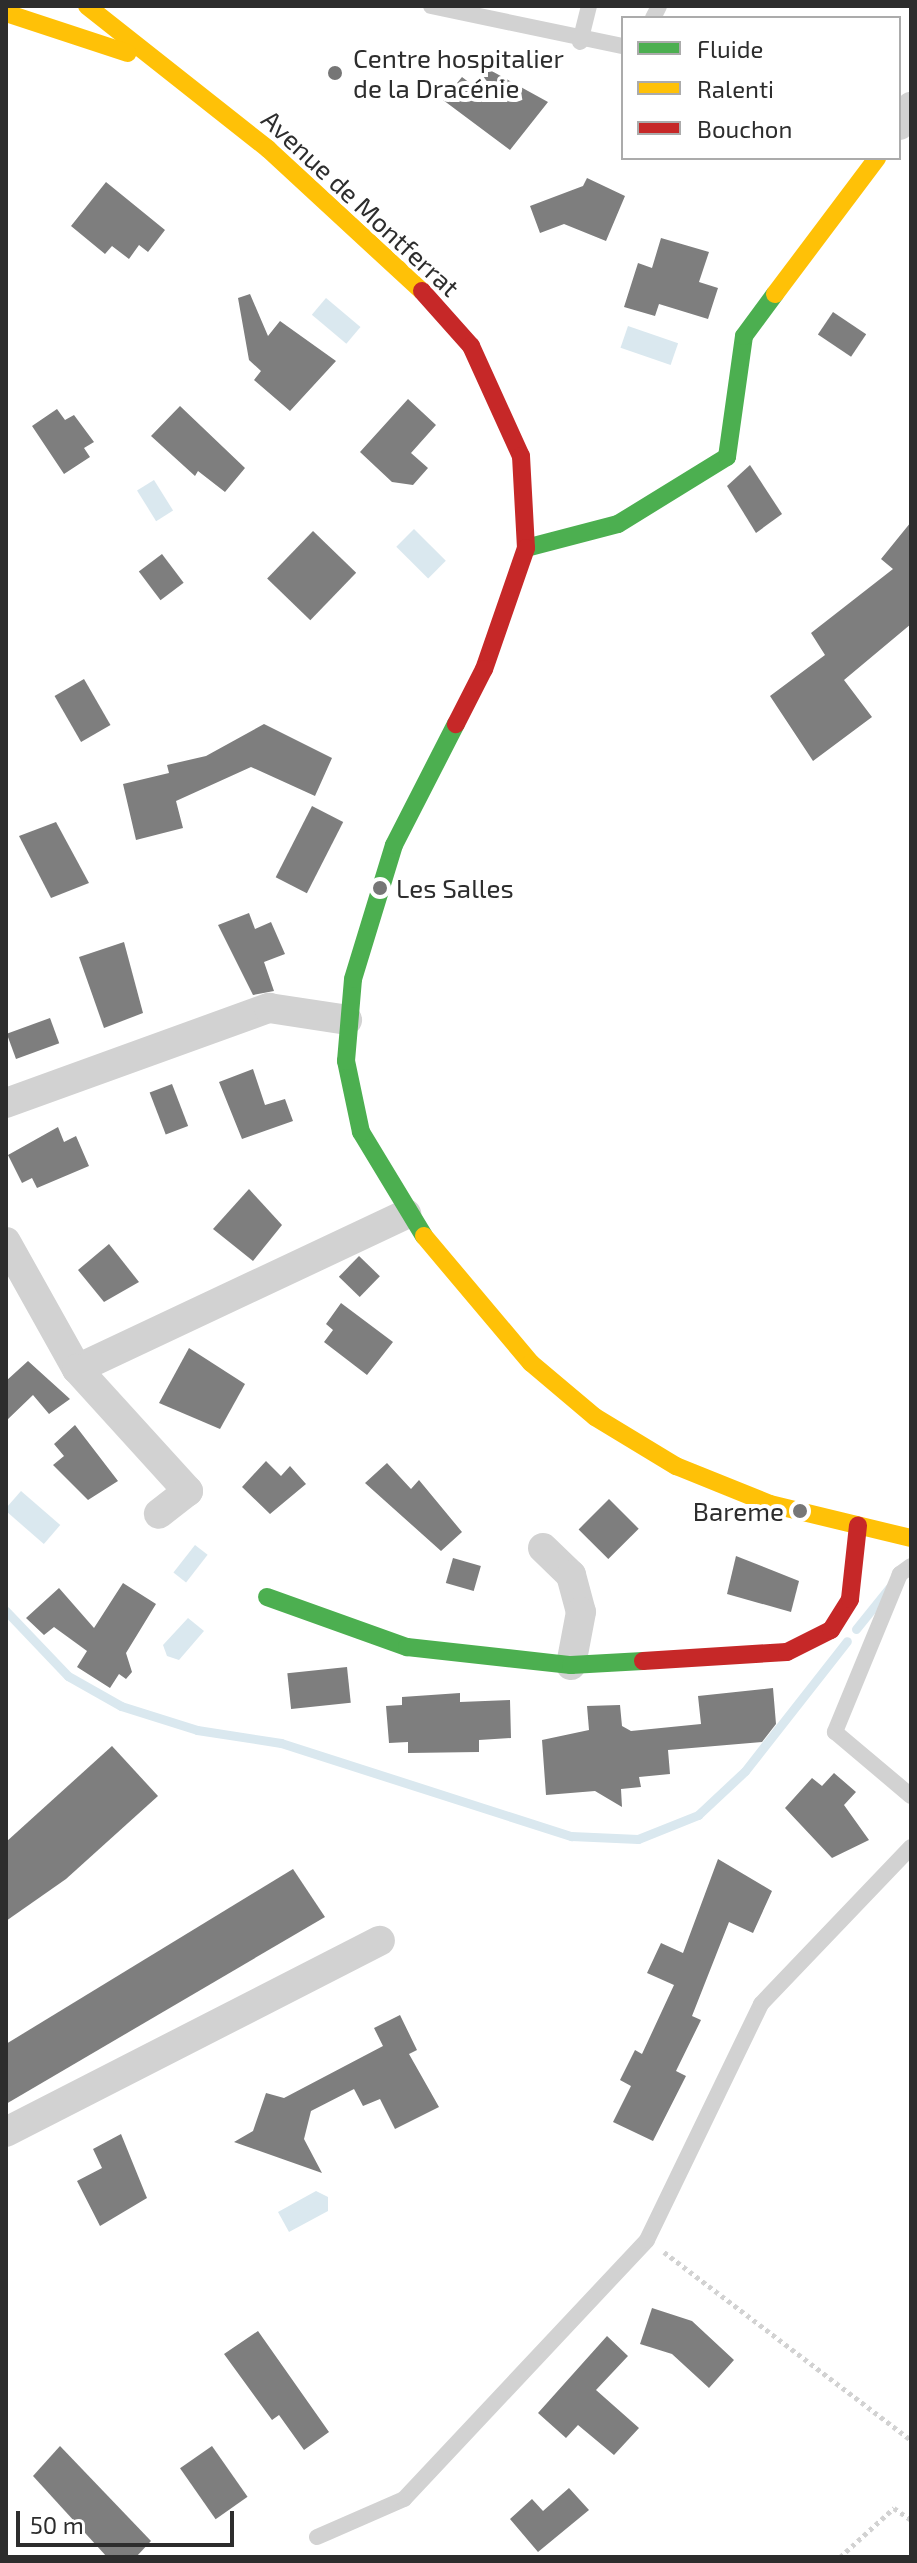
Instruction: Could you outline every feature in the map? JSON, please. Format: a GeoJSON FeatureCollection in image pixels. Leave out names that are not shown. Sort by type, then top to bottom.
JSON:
{"type":"FeatureCollection","features":[{"type":"Feature","properties":{"kind":"street","name":"Avenue de Montferrat"},"geometry":{"type":"LineString","coordinates":[[87,6],[165,66],[398,265],[471,346],[521,456],[526,548],[484,669],[394,845],[347,1020],[346,1061],[361,1132],[406,1214],[531,1363],[595,1417],[676,1466],[770,1504],[911,1538]]}},
{"type":"Feature","properties":{"kind":"street"},"geometry":{"type":"LineString","coordinates":[[6,13],[165,66]]}},
{"type":"Feature","properties":{"kind":"street"},"geometry":{"type":"LineString","coordinates":[[526,548],[618,524],[727,457],[744,336],[876,160]]}},
{"type":"Feature","properties":{"kind":"street"},"geometry":{"type":"LineString","coordinates":[[6,1103],[269,1008],[347,1020]]}},
{"type":"Feature","properties":{"kind":"street"},"geometry":{"type":"LineString","coordinates":[[77,1369],[406,1214]]}},
{"type":"Feature","properties":{"kind":"street"},"geometry":{"type":"LineString","coordinates":[[6,1242],[77,1369],[188,1491],[159,1514]]}},
{"type":"Feature","properties":{"kind":"street"},"geometry":{"type":"LineString","coordinates":[[267,1597],[407,1647],[571,1665],[787,1652],[831,1630],[850,1599],[858,1525]]}},
{"type":"Feature","properties":{"kind":"street"},"geometry":{"type":"LineString","coordinates":[[543,1548],[571,1575],[581,1612],[571,1665]]}},
{"type":"Feature","properties":{"kind":"street"},"geometry":{"type":"LineString","coordinates":[[6,2132],[380,1941]]}},
{"type":"Feature","properties":{"kind":"lane"},"geometry":{"type":"LineString","coordinates":[[431,6],[580,42],[621,46]]}},
{"type":"Feature","properties":{"kind":"lane"},"geometry":{"type":"LineString","coordinates":[[580,42],[589,6]]}},
{"type":"Feature","properties":{"kind":"lane"},"geometry":{"type":"LineString","coordinates":[[911,1566],[900,1574],[835,1732],[911,1796]]}},
{"type":"Feature","properties":{"kind":"lane"},"geometry":{"type":"LineString","coordinates":[[317,2537],[404,2499],[647,2240],[761,2004],[911,1847]]}},
{"type":"Feature","properties":{"kind":"path"},"geometry":{"type":"LineString","coordinates":[[647,2240],[911,2440]]}},
{"type":"Feature","properties":{"kind":"path"},"geometry":{"type":"LineString","coordinates":[[840,2557],[894,2508],[911,2520]]}},
{"type":"Feature","properties":{"kind":"shaded area"},"geometry":{"type":"Polygon","coordinates":[[[326,298],[360,327],[346,344],[312,315],[326,298]]]}},
{"type":"Feature","properties":{"kind":"shaded area"},"geometry":{"type":"Polygon","coordinates":[[[628,326],[678,343],[671,365],[621,348],[628,326]]]}},
{"type":"Feature","properties":{"kind":"shaded area"},"geometry":{"type":"Polygon","coordinates":[[[154,480],[173,511],[156,521],[137,491],[154,480]]]}},
{"type":"Feature","properties":{"kind":"shaded area"},"geometry":{"type":"Polygon","coordinates":[[[414,529],[446,561],[428,578],[396,547],[414,529]]]}},
{"type":"Feature","properties":{"kind":"shaded area"},"geometry":{"type":"Polygon","coordinates":[[[21,1491],[60,1525],[44,1544],[6,1511],[21,1491]]]}},
{"type":"Feature","properties":{"kind":"shaded area"},"geometry":{"type":"Polygon","coordinates":[[[195,1545],[208,1555],[186,1582],[173,1573],[195,1545]]]}},
{"type":"Feature","properties":{"kind":"shaded area"},"geometry":{"type":"Polygon","coordinates":[[[188,1618],[204,1631],[179,1660],[167,1656],[163,1645],[188,1618]]]}},
{"type":"Feature","properties":{"kind":"shaded area"},"geometry":{"type":"Polygon","coordinates":[[[316,2191],[328,2197],[328,2211],[289,2232],[278,2212],[316,2191]]]}},
{"type":"Feature","properties":{"kind":"building"},"geometry":{"type":"Polygon","coordinates":[[[488,69],[548,102],[510,150],[443,100],[462,77],[475,87],[488,69]]]}},
{"type":"Feature","properties":{"kind":"building"},"geometry":{"type":"Polygon","coordinates":[[[587,178],[625,196],[606,241],[564,224],[540,233],[530,206],[583,186],[587,178]]]}},
{"type":"Feature","properties":{"kind":"building"},"geometry":{"type":"Polygon","coordinates":[[[106,182],[165,230],[148,252],[139,245],[129,259],[112,246],[105,254],[71,226],[106,182]]]}},
{"type":"Feature","properties":{"kind":"building"},"geometry":{"type":"Polygon","coordinates":[[[661,238],[709,252],[699,282],[718,288],[708,319],[659,304],[655,316],[624,307],[638,263],[652,268],[661,238]]]}},
{"type":"Feature","properties":{"kind":"building"},"geometry":{"type":"Polygon","coordinates":[[[250,294],[268,336],[280,321],[336,361],[290,411],[254,380],[261,371],[249,360],[238,298],[250,294]]]}},
{"type":"Feature","properties":{"kind":"building"},"geometry":{"type":"Polygon","coordinates":[[[833,312],[866,334],[851,357],[818,334],[833,312]]]}},
{"type":"Feature","properties":{"kind":"building"},"geometry":{"type":"Polygon","coordinates":[[[408,399],[436,425],[411,453],[428,468],[413,485],[392,482],[360,452],[408,399]]]}},
{"type":"Feature","properties":{"kind":"building"},"geometry":{"type":"Polygon","coordinates":[[[180,406],[245,468],[225,492],[198,471],[195,476],[151,436],[180,406]]]}},
{"type":"Feature","properties":{"kind":"building"},"geometry":{"type":"Polygon","coordinates":[[[57,409],[65,420],[74,415],[94,442],[84,448],[90,457],[64,474],[32,426],[57,409]]]}},
{"type":"Feature","properties":{"kind":"building"},"geometry":{"type":"Polygon","coordinates":[[[750,465],[782,514],[756,533],[727,486],[750,465]]]}},
{"type":"Feature","properties":{"kind":"building"},"geometry":{"type":"Polygon","coordinates":[[[911,522],[911,624],[844,680],[872,717],[813,761],[770,696],[825,655],[811,633],[893,569],[881,559],[911,522]]]}},
{"type":"Feature","properties":{"kind":"building"},"geometry":{"type":"Polygon","coordinates":[[[313,531],[356,573],[310,620],[267,578],[313,531]]]}},
{"type":"Feature","properties":{"kind":"building"},"geometry":{"type":"Polygon","coordinates":[[[162,554],[184,583],[161,600],[139,571],[162,554]]]}},
{"type":"Feature","properties":{"kind":"building"},"geometry":{"type":"Polygon","coordinates":[[[84,679],[110,725],[81,742],[55,696],[84,679]]]}},
{"type":"Feature","properties":{"kind":"building"},"geometry":{"type":"Polygon","coordinates":[[[264,724],[332,758],[315,796],[251,767],[176,801],[183,828],[136,840],[123,784],[169,773],[167,765],[206,756],[264,724]]]}},
{"type":"Feature","properties":{"kind":"building"},"geometry":{"type":"Polygon","coordinates":[[[312,806],[343,822],[307,893],[276,877],[312,806]]]}},
{"type":"Feature","properties":{"kind":"building"},"geometry":{"type":"Polygon","coordinates":[[[56,822],[89,883],[51,898],[19,836],[56,822]]]}},
{"type":"Feature","properties":{"kind":"building"},"geometry":{"type":"Polygon","coordinates":[[[249,913],[255,929],[271,922],[285,954],[264,962],[274,991],[253,995],[218,925],[249,913]]]}},
{"type":"Feature","properties":{"kind":"building"},"geometry":{"type":"Polygon","coordinates":[[[124,942],[143,1013],[104,1028],[79,957],[124,942]]]}},
{"type":"Feature","properties":{"kind":"building"},"geometry":{"type":"Polygon","coordinates":[[[50,1018],[59,1043],[16,1059],[7,1034],[50,1018]]]}},
{"type":"Feature","properties":{"kind":"building"},"geometry":{"type":"Polygon","coordinates":[[[253,1069],[265,1105],[285,1099],[293,1121],[242,1139],[219,1082],[253,1069]]]}},
{"type":"Feature","properties":{"kind":"building"},"geometry":{"type":"Polygon","coordinates":[[[172,1084],[188,1126],[166,1135],[150,1093],[172,1084]]]}},
{"type":"Feature","properties":{"kind":"building"},"geometry":{"type":"Polygon","coordinates":[[[58,1127],[64,1142],[76,1136],[89,1166],[37,1188],[32,1178],[22,1183],[8,1155],[58,1127]]]}},
{"type":"Feature","properties":{"kind":"building"},"geometry":{"type":"Polygon","coordinates":[[[249,1189],[282,1225],[253,1261],[213,1229],[249,1189]]]}},
{"type":"Feature","properties":{"kind":"building"},"geometry":{"type":"Polygon","coordinates":[[[109,1244],[139,1282],[104,1302],[78,1270],[109,1244]]]}},
{"type":"Feature","properties":{"kind":"building"},"geometry":{"type":"Polygon","coordinates":[[[359,1256],[380,1276],[360,1297],[339,1277],[359,1256]]]}},
{"type":"Feature","properties":{"kind":"building"},"geometry":{"type":"Polygon","coordinates":[[[341,1303],[393,1342],[367,1375],[324,1342],[333,1330],[326,1324],[341,1303]]]}},
{"type":"Feature","properties":{"kind":"building"},"geometry":{"type":"Polygon","coordinates":[[[189,1348],[245,1384],[220,1429],[159,1403],[189,1348]]]}},
{"type":"Feature","properties":{"kind":"building"},"geometry":{"type":"Polygon","coordinates":[[[28,1361],[70,1399],[49,1414],[33,1395],[6,1421],[6,1381],[28,1361]]]}},
{"type":"Feature","properties":{"kind":"building"},"geometry":{"type":"Polygon","coordinates":[[[75,1425],[118,1481],[88,1500],[53,1465],[64,1456],[54,1444],[75,1425]]]}},
{"type":"Feature","properties":{"kind":"building"},"geometry":{"type":"Polygon","coordinates":[[[266,1461],[281,1476],[290,1466],[306,1484],[270,1514],[242,1487],[266,1461]]]}},
{"type":"Feature","properties":{"kind":"building"},"geometry":{"type":"Polygon","coordinates":[[[387,1463],[411,1489],[419,1480],[462,1532],[441,1551],[365,1483],[387,1463]]]}},
{"type":"Feature","properties":{"kind":"building"},"geometry":{"type":"Polygon","coordinates":[[[609,1499],[639,1529],[608,1559],[579,1529],[609,1499]]]}},
{"type":"Feature","properties":{"kind":"building"},"geometry":{"type":"Polygon","coordinates":[[[736,1556],[799,1581],[791,1612],[727,1594],[736,1556]]]}},
{"type":"Feature","properties":{"kind":"building"},"geometry":{"type":"Polygon","coordinates":[[[453,1558],[481,1566],[474,1591],[446,1583],[453,1558]]]}},
{"type":"Feature","properties":{"kind":"building"},"geometry":{"type":"Polygon","coordinates":[[[123,1583],[156,1604],[126,1653],[132,1672],[126,1679],[119,1674],[110,1688],[77,1667],[87,1651],[54,1627],[44,1635],[26,1618],[59,1588],[94,1628],[123,1583]]]}},
{"type":"Feature","properties":{"kind":"building"},"geometry":{"type":"Polygon","coordinates":[[[347,1667],[351,1703],[291,1709],[287,1673],[347,1667]]]}},
{"type":"Feature","properties":{"kind":"building"},"geometry":{"type":"Polygon","coordinates":[[[773,1688],[776,1724],[762,1742],[668,1750],[670,1774],[639,1777],[641,1787],[621,1789],[622,1807],[595,1791],[546,1795],[542,1740],[589,1730],[587,1706],[620,1705],[622,1726],[631,1731],[701,1724],[698,1696],[773,1688]]]}},
{"type":"Feature","properties":{"kind":"building"},"geometry":{"type":"Polygon","coordinates":[[[460,1693],[460,1702],[510,1700],[511,1738],[479,1740],[479,1752],[408,1753],[408,1742],[389,1743],[386,1706],[402,1705],[402,1697],[460,1693]]]}},
{"type":"Feature","properties":{"kind":"building"},"geometry":{"type":"Polygon","coordinates":[[[112,1746],[158,1796],[66,1879],[6,1921],[6,1842],[112,1746]]]}},
{"type":"Feature","properties":{"kind":"building"},"geometry":{"type":"Polygon","coordinates":[[[834,1773],[856,1792],[844,1805],[869,1840],[832,1858],[785,1808],[812,1778],[822,1786],[834,1773]]]}},
{"type":"Feature","properties":{"kind":"building"},"geometry":{"type":"Polygon","coordinates":[[[718,1859],[772,1891],[753,1933],[729,1922],[692,2016],[701,2020],[676,2071],[686,2076],[653,2141],[613,2122],[631,2086],[620,2080],[635,2050],[642,2054],[674,1985],[647,1973],[661,1943],[683,1953],[718,1859]]]}},
{"type":"Feature","properties":{"kind":"building"},"geometry":{"type":"Polygon","coordinates":[[[293,1869],[325,1917],[6,2104],[6,2044],[293,1869]]]}},
{"type":"Feature","properties":{"kind":"building"},"geometry":{"type":"Polygon","coordinates":[[[400,2015],[417,2050],[409,2054],[439,2107],[395,2129],[380,2099],[363,2106],[354,2089],[311,2111],[304,2139],[322,2173],[234,2142],[253,2131],[266,2093],[284,2098],[383,2046],[374,2028],[400,2015]]]}},
{"type":"Feature","properties":{"kind":"building"},"geometry":{"type":"Polygon","coordinates":[[[121,2134],[147,2198],[100,2226],[77,2181],[102,2168],[93,2149],[121,2134]]]}},
{"type":"Feature","properties":{"kind":"building"},"geometry":{"type":"Polygon","coordinates":[[[652,2308],[692,2321],[734,2360],[709,2388],[672,2354],[640,2344],[652,2308]]]}},
{"type":"Feature","properties":{"kind":"building"},"geometry":{"type":"Polygon","coordinates":[[[258,2331],[329,2432],[304,2450],[279,2415],[272,2420],[224,2354],[258,2331]]]}},
{"type":"Feature","properties":{"kind":"building"},"geometry":{"type":"Polygon","coordinates":[[[607,2336],[628,2356],[596,2390],[639,2428],[614,2455],[578,2425],[566,2438],[538,2413],[607,2336]]]}},
{"type":"Feature","properties":{"kind":"building"},"geometry":{"type":"Polygon","coordinates":[[[60,2446],[151,2541],[136,2557],[107,2557],[33,2476],[60,2446]]]}},
{"type":"Feature","properties":{"kind":"building"},"geometry":{"type":"Polygon","coordinates":[[[212,2446],[248,2497],[216,2519],[180,2468],[212,2446]]]}},
{"type":"Feature","properties":{"kind":"building"},"geometry":{"type":"Polygon","coordinates":[[[569,2488],[589,2510],[538,2552],[510,2519],[532,2499],[543,2511],[569,2488]]]}},
{"type":"Feature","properties":{"kind":"waterway"},"geometry":{"type":"LineString","coordinates":[[856,1629],[889,1588]]}},
{"type":"Feature","properties":{"kind":"waterway"},"geometry":{"type":"LineString","coordinates":[[6,1611],[68,1676],[121,1706],[197,1730],[281,1743],[571,1836],[638,1839],[698,1815],[745,1771],[847,1641]]}},
{"type":"Feature","properties":{"kind":"traffic: fast"},"geometry":{"type":"LineString","coordinates":[[526,548],[618,524],[727,457],[744,336],[775,294]]}},
{"type":"Feature","properties":{"kind":"traffic: fast"},"geometry":{"type":"LineString","coordinates":[[424,1236],[361,1132],[346,1061],[353,979],[394,845],[456,724]]}},
{"type":"Feature","properties":{"kind":"traffic: fast"},"geometry":{"type":"LineString","coordinates":[[267,1597],[407,1647],[571,1665],[643,1661]]}},
{"type":"Feature","properties":{"kind":"traffic: slow"},"geometry":{"type":"LineString","coordinates":[[87,6],[268,149],[422,291]]}},
{"type":"Feature","properties":{"kind":"traffic: slow"},"geometry":{"type":"LineString","coordinates":[[6,13],[128,53]]}},
{"type":"Feature","properties":{"kind":"traffic: slow"},"geometry":{"type":"LineString","coordinates":[[775,294],[876,160]]}},
{"type":"Feature","properties":{"kind":"traffic: slow"},"geometry":{"type":"LineString","coordinates":[[424,1236],[531,1363],[595,1417],[676,1466],[770,1504],[911,1538]]}},
{"type":"Feature","properties":{"kind":"traffic: jam"},"geometry":{"type":"LineString","coordinates":[[422,291],[471,346],[521,456],[526,548],[484,669],[456,724]]}},
{"type":"Feature","properties":{"kind":"traffic: jam"},"geometry":{"type":"LineString","coordinates":[[643,1661],[787,1652],[831,1630],[850,1599],[858,1525]]}},
{"type":"Feature","properties":{"kind":"place","name":"Centre hospitalier de la Dracénie"},"geometry":{"type":"Point","coordinates":[335,73]}},
{"type":"Feature","properties":{"kind":"place","name":"Les Salles"},"geometry":{"type":"Point","coordinates":[380,888]}},
{"type":"Feature","properties":{"kind":"place","name":"Bareme"},"geometry":{"type":"Point","coordinates":[800,1511]}}]}
